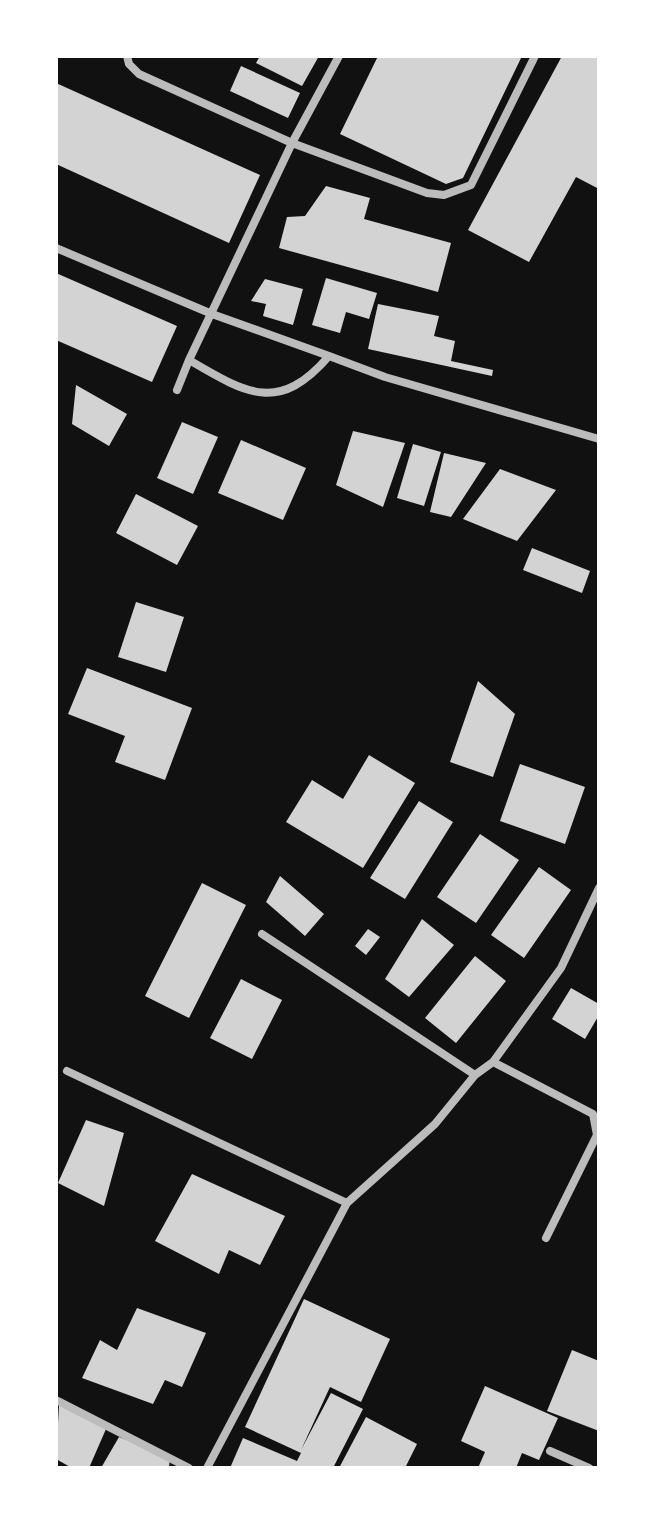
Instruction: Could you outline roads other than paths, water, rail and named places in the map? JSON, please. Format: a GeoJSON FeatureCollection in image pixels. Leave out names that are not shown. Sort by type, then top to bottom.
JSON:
{"type":"FeatureCollection","features":[{"type":"Feature","properties":{"kind":"street"},"geometry":{"type":"LineString","coordinates":[[127,56],[129,64],[139,74],[292,143],[427,193],[458,192],[471,185],[535,56]]}},
{"type":"Feature","properties":{"kind":"street"},"geometry":{"type":"LineString","coordinates":[[177,390],[292,143],[339,56]]}},
{"type":"Feature","properties":{"kind":"street"},"geometry":{"type":"LineString","coordinates":[[56,248],[212,314],[385,377],[599,439]]}},
{"type":"Feature","properties":{"kind":"street"},"geometry":{"type":"LineString","coordinates":[[189,360],[229,383],[275,393],[309,379],[329,356]]}},
{"type":"Feature","properties":{"kind":"street"},"geometry":{"type":"LineString","coordinates":[[207,1468],[347,1203],[435,1124],[475,1075],[493,1062],[561,968],[599,888]]}},
{"type":"Feature","properties":{"kind":"street"},"geometry":{"type":"LineString","coordinates":[[262,934],[475,1075]]}},
{"type":"Feature","properties":{"kind":"street"},"geometry":{"type":"LineString","coordinates":[[493,1062],[593,1114],[597,1135],[546,1238]]}},
{"type":"Feature","properties":{"kind":"street"},"geometry":{"type":"LineString","coordinates":[[67,1071],[347,1203]]}},
{"type":"Feature","properties":{"kind":"street"},"geometry":{"type":"LineString","coordinates":[[58,1401],[189,1468]]}},
{"type":"Feature","properties":{"kind":"street"},"geometry":{"type":"LineString","coordinates":[[550,1451],[589,1468]]}}]}
